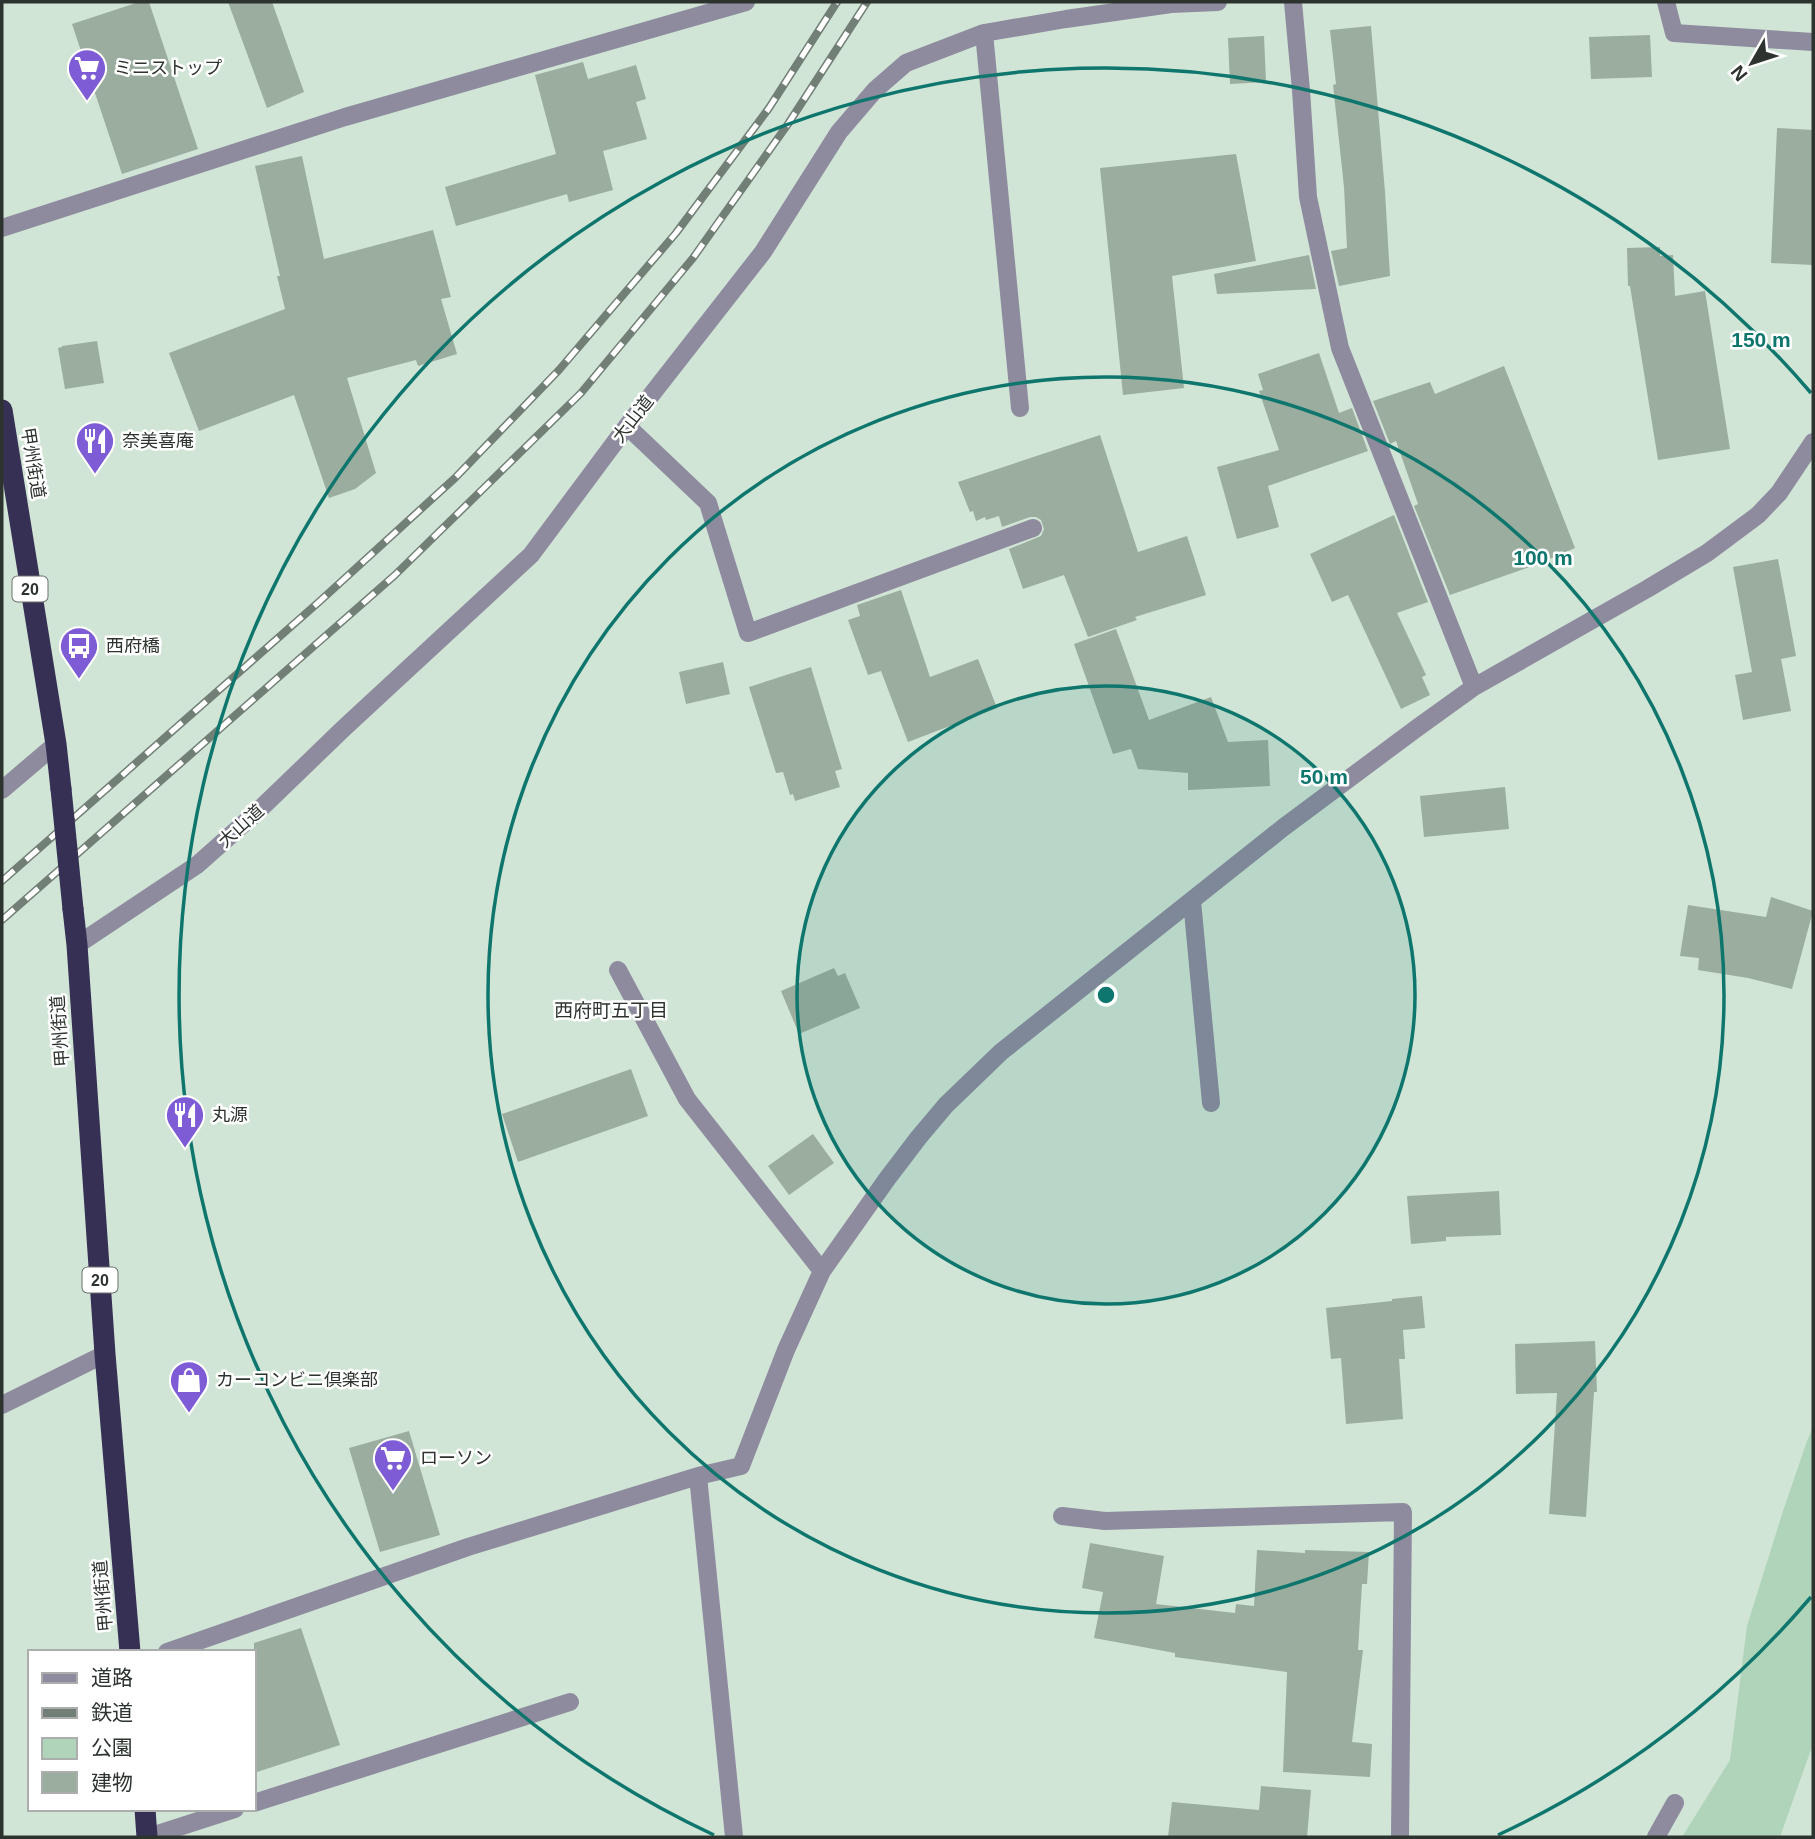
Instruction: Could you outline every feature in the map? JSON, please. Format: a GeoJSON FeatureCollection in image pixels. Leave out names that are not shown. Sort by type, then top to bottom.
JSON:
{"type":"FeatureCollection","features":[{"type":"Feature","properties":{"kind":"highway","name":"甲州街道"},"geometry":{"type":"LineString","coordinates":[[2,410],[3,435],[56,744],[77,944],[105,1354],[130,1650]]}},
{"type":"Feature","properties":{"kind":"highway"},"geometry":{"type":"LineString","coordinates":[[145,1811],[148,1837]]}},
{"type":"Feature","properties":{"kind":"street"},"geometry":{"type":"LineString","coordinates":[[2,228],[345,117],[746,2]]}},
{"type":"Feature","properties":{"kind":"street","name":"大山道"},"geometry":{"type":"LineString","coordinates":[[77,944],[197,865],[531,555],[627,426],[763,253],[839,132],[875,90],[906,63],[984,33],[1171,3],[1218,2]]}},
{"type":"Feature","properties":{"kind":"street"},"geometry":{"type":"LineString","coordinates":[[1293,2],[1308,197],[1340,348],[1474,687]]}},
{"type":"Feature","properties":{"kind":"street"},"geometry":{"type":"LineString","coordinates":[[1666,2],[1674,33],[1813,42]]}},
{"type":"Feature","properties":{"kind":"street"},"geometry":{"type":"LineString","coordinates":[[984,33],[1020,408]]}},
{"type":"Feature","properties":{"kind":"street"},"geometry":{"type":"LineString","coordinates":[[627,426],[708,503],[748,633],[1033,528]]}},
{"type":"Feature","properties":{"kind":"street"},"geometry":{"type":"LineString","coordinates":[[173,1650],[468,1547],[698,1476],[741,1466],[786,1350],[822,1271],[895,1169],[946,1105],[1001,1052],[1284,827],[1474,687],[1647,589],[1707,552],[1758,515],[1779,493],[1813,442]]}},
{"type":"Feature","properties":{"kind":"street"},"geometry":{"type":"LineString","coordinates":[[2,790],[56,744]]}},
{"type":"Feature","properties":{"kind":"street"},"geometry":{"type":"LineString","coordinates":[[1192,901],[1211,1103]]}},
{"type":"Feature","properties":{"kind":"street"},"geometry":{"type":"LineString","coordinates":[[618,970],[687,1099],[822,1271]]}},
{"type":"Feature","properties":{"kind":"street"},"geometry":{"type":"LineString","coordinates":[[2,1405],[105,1354]]}},
{"type":"Feature","properties":{"kind":"street"},"geometry":{"type":"LineString","coordinates":[[698,1476],[734,1837]]}},
{"type":"Feature","properties":{"kind":"street"},"geometry":{"type":"LineString","coordinates":[[1062,1516],[1104,1521],[1403,1512],[1400,1837]]}},
{"type":"Feature","properties":{"kind":"street"},"geometry":{"type":"LineString","coordinates":[[256,1802],[570,1702]]}},
{"type":"Feature","properties":{"kind":"street"},"geometry":{"type":"LineString","coordinates":[[1656,1837],[1675,1803]]}},
{"type":"Feature","properties":{"kind":"street"},"geometry":{"type":"LineString","coordinates":[[148,1837],[229,1811]]}},
{"type":"Feature","properties":{"kind":"green space"},"geometry":{"type":"Polygon","coordinates":[[[1813,1427],[1813,1744],[1780,1837],[1682,1837],[1730,1760],[1747,1626],[1813,1427]]]}},
{"type":"Feature","properties":{"kind":"building"},"geometry":{"type":"Polygon","coordinates":[[[139,2],[149,2],[198,149],[122,174],[72,24],[139,2]]]}},
{"type":"Feature","properties":{"kind":"building"},"geometry":{"type":"Polygon","coordinates":[[[228,2],[272,2],[304,92],[267,108],[228,2]]]}},
{"type":"Feature","properties":{"kind":"building"},"geometry":{"type":"Polygon","coordinates":[[[1371,26],[1390,276],[1339,286],[1331,251],[1347,248],[1330,30],[1371,26]]]}},
{"type":"Feature","properties":{"kind":"building"},"geometry":{"type":"Polygon","coordinates":[[[1650,35],[1652,77],[1591,79],[1589,37],[1650,35]]]}},
{"type":"Feature","properties":{"kind":"building"},"geometry":{"type":"Polygon","coordinates":[[[1264,36],[1266,82],[1230,84],[1228,38],[1264,36]]]}},
{"type":"Feature","properties":{"kind":"building"},"geometry":{"type":"Polygon","coordinates":[[[583,62],[588,79],[636,65],[646,99],[636,102],[647,139],[603,151],[613,190],[569,202],[567,194],[456,226],[445,187],[556,154],[535,75],[583,62]]]}},
{"type":"Feature","properties":{"kind":"building"},"geometry":{"type":"Polygon","coordinates":[[[1777,128],[1813,130],[1813,265],[1771,263],[1777,128]]]}},
{"type":"Feature","properties":{"kind":"building"},"geometry":{"type":"Polygon","coordinates":[[[1236,154],[1256,261],[1172,276],[1184,388],[1123,395],[1100,168],[1236,154]]]}},
{"type":"Feature","properties":{"kind":"building"},"geometry":{"type":"Polygon","coordinates":[[[302,156],[324,259],[433,230],[451,297],[441,299],[457,354],[418,366],[416,360],[347,378],[376,473],[355,489],[329,498],[294,395],[199,431],[169,353],[285,309],[255,166],[302,156]]]}},
{"type":"Feature","properties":{"kind":"building"},"geometry":{"type":"Polygon","coordinates":[[[1660,247],[1660,256],[1673,255],[1675,296],[1705,291],[1730,449],[1658,460],[1628,286],[1627,248],[1660,247]]]}},
{"type":"Feature","properties":{"kind":"building"},"geometry":{"type":"Polygon","coordinates":[[[1309,255],[1316,289],[1217,294],[1214,274],[1309,255]]]}},
{"type":"Feature","properties":{"kind":"building"},"geometry":{"type":"Polygon","coordinates":[[[97,341],[104,383],[65,389],[58,348],[97,341]]]}},
{"type":"Feature","properties":{"kind":"building"},"geometry":{"type":"Polygon","coordinates":[[[1319,353],[1339,413],[1352,408],[1368,451],[1268,486],[1279,527],[1237,539],[1217,467],[1279,450],[1259,391],[1263,390],[1258,374],[1319,353]]]}},
{"type":"Feature","properties":{"kind":"building"},"geometry":{"type":"Polygon","coordinates":[[[1504,366],[1575,548],[1450,595],[1414,506],[1418,504],[1396,441],[1390,444],[1373,401],[1430,382],[1435,394],[1504,366]]]}},
{"type":"Feature","properties":{"kind":"building"},"geometry":{"type":"Polygon","coordinates":[[[1100,435],[1138,552],[1187,536],[1206,595],[1135,617],[1137,620],[1088,637],[1064,575],[1023,589],[1009,549],[1041,536],[1044,529],[1041,520],[1030,517],[1002,527],[999,516],[976,521],[958,482],[1100,435]]]}},
{"type":"Feature","properties":{"kind":"building"},"geometry":{"type":"Polygon","coordinates":[[[1394,515],[1428,602],[1397,613],[1426,675],[1422,677],[1430,695],[1401,709],[1348,595],[1332,602],[1310,554],[1394,515]]]}},
{"type":"Feature","properties":{"kind":"building"},"geometry":{"type":"Polygon","coordinates":[[[1778,559],[1796,656],[1781,659],[1791,711],[1743,720],[1735,675],[1752,672],[1733,567],[1778,559]]]}},
{"type":"Feature","properties":{"kind":"building"},"geometry":{"type":"Polygon","coordinates":[[[901,590],[930,677],[978,659],[997,708],[908,742],[881,671],[868,675],[848,620],[860,616],[857,605],[901,590]]]}},
{"type":"Feature","properties":{"kind":"building"},"geometry":{"type":"Polygon","coordinates":[[[1116,629],[1149,720],[1211,697],[1228,742],[1268,740],[1270,786],[1188,790],[1188,773],[1138,769],[1131,749],[1113,754],[1074,644],[1116,629]]]}},
{"type":"Feature","properties":{"kind":"building"},"geometry":{"type":"Polygon","coordinates":[[[723,662],[730,694],[686,704],[679,672],[723,662]]]}},
{"type":"Feature","properties":{"kind":"building"},"geometry":{"type":"Polygon","coordinates":[[[811,667],[842,769],[835,771],[840,787],[795,801],[793,794],[790,795],[783,772],[776,773],[749,687],[811,667]]]}},
{"type":"Feature","properties":{"kind":"building"},"geometry":{"type":"Polygon","coordinates":[[[1505,787],[1509,829],[1424,837],[1420,796],[1505,787]]]}},
{"type":"Feature","properties":{"kind":"building"},"geometry":{"type":"Polygon","coordinates":[[[1771,897],[1813,911],[1792,989],[1698,970],[1699,958],[1680,956],[1688,905],[1766,917],[1771,897]]]}},
{"type":"Feature","properties":{"kind":"building"},"geometry":{"type":"Polygon","coordinates":[[[834,968],[838,976],[845,973],[860,1008],[799,1034],[781,991],[834,968]]]}},
{"type":"Feature","properties":{"kind":"building"},"geometry":{"type":"Polygon","coordinates":[[[631,1069],[648,1116],[518,1162],[502,1114],[631,1069]]]}},
{"type":"Feature","properties":{"kind":"building"},"geometry":{"type":"Polygon","coordinates":[[[813,1134],[834,1163],[789,1195],[768,1166],[813,1134]]]}},
{"type":"Feature","properties":{"kind":"building"},"geometry":{"type":"Polygon","coordinates":[[[1499,1191],[1501,1235],[1446,1237],[1446,1241],[1411,1244],[1407,1196],[1499,1191]]]}},
{"type":"Feature","properties":{"kind":"building"},"geometry":{"type":"Polygon","coordinates":[[[1422,1296],[1425,1328],[1403,1330],[1405,1359],[1399,1359],[1403,1419],[1346,1424],[1341,1358],[1331,1359],[1326,1308],[1422,1296]]]}},
{"type":"Feature","properties":{"kind":"building"},"geometry":{"type":"Polygon","coordinates":[[[1595,1341],[1597,1392],[1594,1392],[1586,1517],[1549,1514],[1557,1393],[1516,1394],[1515,1344],[1595,1341]]]}},
{"type":"Feature","properties":{"kind":"building"},"geometry":{"type":"Polygon","coordinates":[[[409,1431],[440,1535],[380,1552],[349,1448],[409,1431]]]}},
{"type":"Feature","properties":{"kind":"building"},"geometry":{"type":"Polygon","coordinates":[[[1090,1543],[1164,1556],[1156,1604],[1235,1613],[1236,1604],[1254,1606],[1257,1550],[1305,1553],[1305,1550],[1369,1552],[1367,1584],[1362,1584],[1358,1650],[1363,1650],[1352,1742],[1372,1744],[1370,1777],[1283,1772],[1287,1672],[1175,1657],[1175,1653],[1094,1638],[1103,1592],[1082,1588],[1090,1543]]]}},
{"type":"Feature","properties":{"kind":"building"},"geometry":{"type":"Polygon","coordinates":[[[301,1628],[340,1745],[256,1772],[254,1643],[301,1628]]]}},
{"type":"Feature","properties":{"kind":"building"},"geometry":{"type":"Polygon","coordinates":[[[1261,1786],[1311,1790],[1307,1837],[1168,1837],[1172,1802],[1259,1810],[1261,1786]]]}},
{"type":"Feature","properties":{"kind":"railway"},"geometry":{"type":"LineString","coordinates":[[2,881],[320,601],[455,478],[559,370],[676,233],[769,108],[837,2]]}},
{"type":"Feature","properties":{"kind":"railway"},"geometry":{"type":"LineString","coordinates":[[2,920],[395,575],[581,393],[693,258],[788,124],[867,2]]}},
{"type":"Feature","properties":{"kind":"place","name":"ミニストップ"},"geometry":{"type":"Point","coordinates":[87,102]}},
{"type":"Feature","properties":{"kind":"place","name":"奈美喜庵"},"geometry":{"type":"Point","coordinates":[95,475]}},
{"type":"Feature","properties":{"kind":"place","name":"西府橋"},"geometry":{"type":"Point","coordinates":[79,680]}},
{"type":"Feature","properties":{"kind":"place","name":"丸源"},"geometry":{"type":"Point","coordinates":[185,1149]}},
{"type":"Feature","properties":{"kind":"place","name":"カーコンビニ倶楽部"},"geometry":{"type":"Point","coordinates":[189,1414]}},
{"type":"Feature","properties":{"kind":"place","name":"ローソン"},"geometry":{"type":"Point","coordinates":[393,1492]}},
{"type":"Feature","properties":{"kind":"district","name":"西府町五丁目"},"geometry":{"type":"Point","coordinates":[611,1010]}}]}
